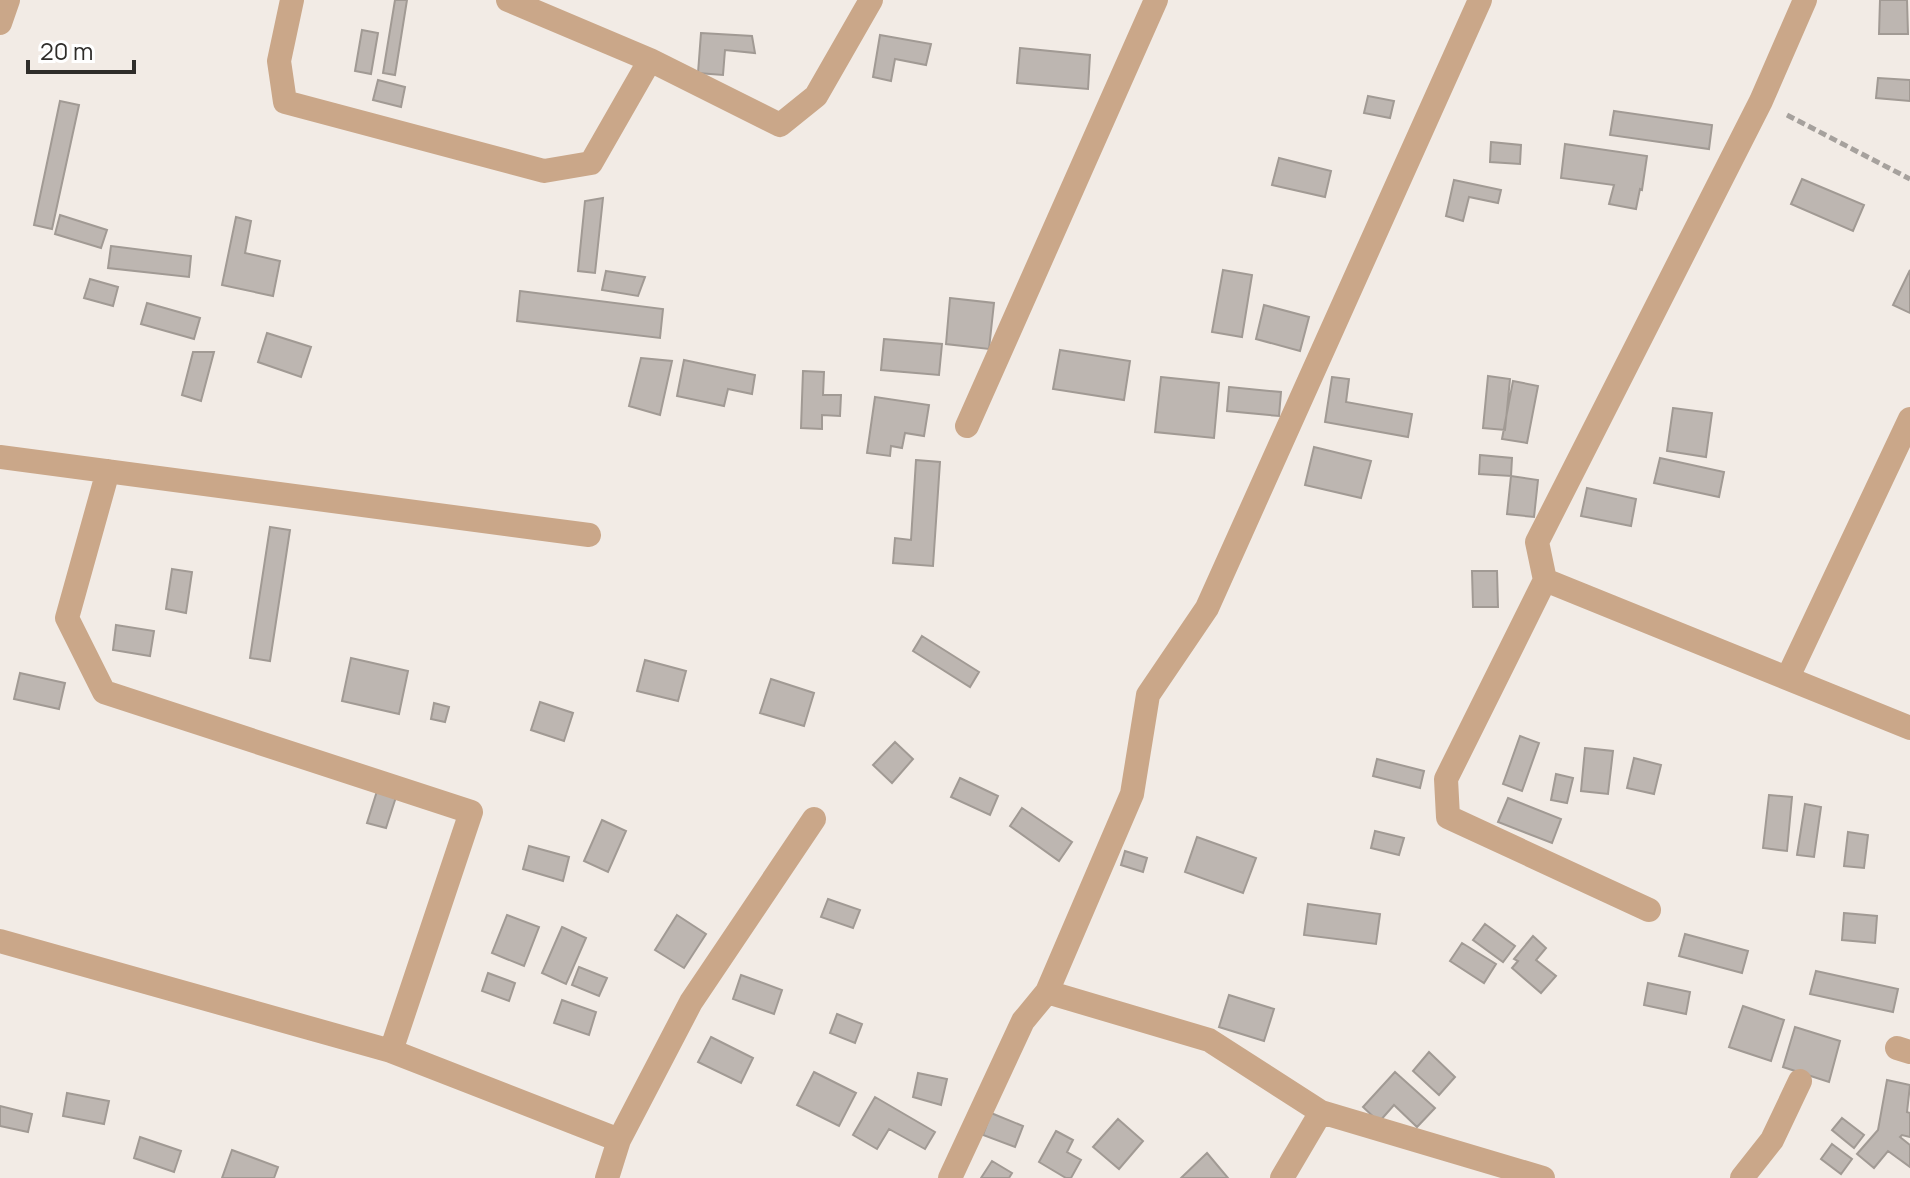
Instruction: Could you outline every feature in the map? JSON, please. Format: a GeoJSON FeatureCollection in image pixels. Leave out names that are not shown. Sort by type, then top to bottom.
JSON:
{"type":"FeatureCollection","features":[{"type":"Feature","properties":{"kind":"street"},"geometry":{"type":"LineString","coordinates":[[0,23],[8,0]]}},
{"type":"Feature","properties":{"kind":"street"},"geometry":{"type":"LineString","coordinates":[[292,0],[279,61],[285,102],[544,171],[591,163],[650,60]]}},
{"type":"Feature","properties":{"kind":"street"},"geometry":{"type":"LineString","coordinates":[[508,0],[650,60],[780,125],[816,96],[871,0]]}},
{"type":"Feature","properties":{"kind":"street"},"geometry":{"type":"LineString","coordinates":[[967,426],[1156,0]]}},
{"type":"Feature","properties":{"kind":"street"},"geometry":{"type":"LineString","coordinates":[[950,1178],[1023,1021],[1047,992],[1132,794],[1148,695],[1207,608],[1480,0]]}},
{"type":"Feature","properties":{"kind":"street"},"geometry":{"type":"LineString","coordinates":[[1649,910],[1448,817],[1446,779],[1545,580],[1537,542],[1761,101],[1805,0]]}},
{"type":"Feature","properties":{"kind":"street"},"geometry":{"type":"LineString","coordinates":[[1788,677],[1910,419]]}},
{"type":"Feature","properties":{"kind":"street"},"geometry":{"type":"LineString","coordinates":[[0,457],[589,535]]}},
{"type":"Feature","properties":{"kind":"street"},"geometry":{"type":"LineString","coordinates":[[108,471],[67,618],[104,692],[471,812],[391,1051]]}},
{"type":"Feature","properties":{"kind":"street"},"geometry":{"type":"LineString","coordinates":[[1545,580],[1910,728]]}},
{"type":"Feature","properties":{"kind":"street"},"geometry":{"type":"LineString","coordinates":[[607,1178],[619,1140],[691,1002],[814,819]]}},
{"type":"Feature","properties":{"kind":"street"},"geometry":{"type":"LineString","coordinates":[[0,941],[391,1051],[619,1140]]}},
{"type":"Feature","properties":{"kind":"street"},"geometry":{"type":"LineString","coordinates":[[1047,992],[1209,1040],[1321,1112],[1543,1178]]}},
{"type":"Feature","properties":{"kind":"street"},"geometry":{"type":"LineString","coordinates":[[1742,1178],[1772,1140],[1800,1081]]}},
{"type":"Feature","properties":{"kind":"street"},"geometry":{"type":"LineString","coordinates":[[1282,1178],[1321,1112]]}},
{"type":"Feature","properties":{"kind":"path"},"geometry":{"type":"LineString","coordinates":[[1761,101],[1910,179]]}},
{"type":"Feature","properties":{"kind":"building"},"geometry":{"type":"Polygon","coordinates":[[[395,0],[407,0],[395,75],[383,73],[395,0]]]}},
{"type":"Feature","properties":{"kind":"building"},"geometry":{"type":"Polygon","coordinates":[[[1880,0],[1907,0],[1908,34],[1879,34],[1880,0]]]}},
{"type":"Feature","properties":{"kind":"building"},"geometry":{"type":"Polygon","coordinates":[[[362,30],[378,33],[371,74],[355,71],[362,30]]]}},
{"type":"Feature","properties":{"kind":"building"},"geometry":{"type":"Polygon","coordinates":[[[701,33],[752,36],[755,53],[725,50],[723,75],[698,73],[701,33]]]}},
{"type":"Feature","properties":{"kind":"building"},"geometry":{"type":"Polygon","coordinates":[[[880,35],[931,44],[926,65],[895,59],[891,81],[873,77],[880,35]]]}},
{"type":"Feature","properties":{"kind":"building"},"geometry":{"type":"Polygon","coordinates":[[[1020,48],[1090,55],[1088,89],[1017,83],[1020,48]]]}},
{"type":"Feature","properties":{"kind":"building"},"geometry":{"type":"Polygon","coordinates":[[[1878,78],[1910,80],[1910,101],[1876,98],[1878,78]]]}},
{"type":"Feature","properties":{"kind":"building"},"geometry":{"type":"Polygon","coordinates":[[[378,80],[405,87],[401,107],[373,100],[378,80]]]}},
{"type":"Feature","properties":{"kind":"building"},"geometry":{"type":"Polygon","coordinates":[[[1368,96],[1394,101],[1390,118],[1364,113],[1368,96]]]}},
{"type":"Feature","properties":{"kind":"building"},"geometry":{"type":"Polygon","coordinates":[[[60,101],[79,105],[52,229],[34,225],[60,101]]]}},
{"type":"Feature","properties":{"kind":"building"},"geometry":{"type":"Polygon","coordinates":[[[1614,111],[1712,125],[1709,149],[1610,135],[1614,111]]]}},
{"type":"Feature","properties":{"kind":"building"},"geometry":{"type":"Polygon","coordinates":[[[1491,142],[1521,145],[1520,164],[1490,162],[1491,142]]]}},
{"type":"Feature","properties":{"kind":"building"},"geometry":{"type":"Polygon","coordinates":[[[1565,144],[1647,156],[1636,209],[1609,204],[1614,185],[1561,178],[1565,144]]]}},
{"type":"Feature","properties":{"kind":"building"},"geometry":{"type":"Polygon","coordinates":[[[1279,158],[1331,171],[1325,197],[1272,185],[1279,158]]]}},
{"type":"Feature","properties":{"kind":"building"},"geometry":{"type":"Polygon","coordinates":[[[1802,179],[1864,205],[1853,231],[1791,204],[1802,179]]]}},
{"type":"Feature","properties":{"kind":"building"},"geometry":{"type":"Polygon","coordinates":[[[1454,180],[1501,190],[1498,203],[1469,197],[1463,221],[1446,216],[1454,180]]]}},
{"type":"Feature","properties":{"kind":"building"},"geometry":{"type":"Polygon","coordinates":[[[603,198],[595,273],[578,271],[585,201],[603,198]]]}},
{"type":"Feature","properties":{"kind":"building"},"geometry":{"type":"Polygon","coordinates":[[[60,215],[107,230],[101,248],[55,234],[60,215]]]}},
{"type":"Feature","properties":{"kind":"building"},"geometry":{"type":"Polygon","coordinates":[[[236,217],[251,221],[245,253],[280,261],[273,296],[222,285],[236,217]]]}},
{"type":"Feature","properties":{"kind":"building"},"geometry":{"type":"Polygon","coordinates":[[[111,246],[191,256],[189,277],[108,268],[111,246]]]}},
{"type":"Feature","properties":{"kind":"building"},"geometry":{"type":"Polygon","coordinates":[[[1223,270],[1252,275],[1242,337],[1212,332],[1223,270]]]}},
{"type":"Feature","properties":{"kind":"building"},"geometry":{"type":"Polygon","coordinates":[[[1910,270],[1910,313],[1893,305],[1910,270]]]}},
{"type":"Feature","properties":{"kind":"building"},"geometry":{"type":"Polygon","coordinates":[[[606,271],[645,277],[638,296],[602,290],[606,271]]]}},
{"type":"Feature","properties":{"kind":"building"},"geometry":{"type":"Polygon","coordinates":[[[90,279],[118,287],[113,306],[84,298],[90,279]]]}},
{"type":"Feature","properties":{"kind":"building"},"geometry":{"type":"Polygon","coordinates":[[[520,291],[663,309],[660,338],[517,321],[520,291]]]}},
{"type":"Feature","properties":{"kind":"building"},"geometry":{"type":"Polygon","coordinates":[[[950,298],[994,303],[989,349],[946,344],[950,298]]]}},
{"type":"Feature","properties":{"kind":"building"},"geometry":{"type":"Polygon","coordinates":[[[147,303],[200,318],[194,339],[141,324],[147,303]]]}},
{"type":"Feature","properties":{"kind":"building"},"geometry":{"type":"Polygon","coordinates":[[[1264,305],[1309,317],[1300,351],[1256,339],[1264,305]]]}},
{"type":"Feature","properties":{"kind":"building"},"geometry":{"type":"Polygon","coordinates":[[[267,333],[311,347],[301,377],[258,362],[267,333]]]}},
{"type":"Feature","properties":{"kind":"building"},"geometry":{"type":"Polygon","coordinates":[[[884,339],[942,344],[939,375],[881,370],[884,339]]]}},
{"type":"Feature","properties":{"kind":"building"},"geometry":{"type":"Polygon","coordinates":[[[1060,350],[1130,361],[1124,400],[1053,389],[1060,350]]]}},
{"type":"Feature","properties":{"kind":"building"},"geometry":{"type":"Polygon","coordinates":[[[193,352],[214,352],[201,401],[182,395],[193,352]]]}},
{"type":"Feature","properties":{"kind":"building"},"geometry":{"type":"Polygon","coordinates":[[[641,358],[672,361],[660,415],[629,406],[641,358]]]}},
{"type":"Feature","properties":{"kind":"building"},"geometry":{"type":"Polygon","coordinates":[[[684,360],[755,375],[752,394],[728,389],[724,406],[677,396],[684,360]]]}},
{"type":"Feature","properties":{"kind":"building"},"geometry":{"type":"Polygon","coordinates":[[[803,371],[824,372],[823,395],[841,395],[840,416],[822,415],[822,429],[801,428],[803,371]]]}},
{"type":"Feature","properties":{"kind":"building"},"geometry":{"type":"Polygon","coordinates":[[[1488,376],[1510,379],[1505,430],[1483,428],[1488,376]]]}},
{"type":"Feature","properties":{"kind":"building"},"geometry":{"type":"Polygon","coordinates":[[[1161,377],[1219,383],[1214,438],[1155,432],[1161,377]]]}},
{"type":"Feature","properties":{"kind":"building"},"geometry":{"type":"Polygon","coordinates":[[[1332,377],[1349,379],[1346,402],[1412,414],[1408,437],[1325,422],[1332,377]]]}},
{"type":"Feature","properties":{"kind":"building"},"geometry":{"type":"Polygon","coordinates":[[[1513,381],[1538,386],[1527,443],[1502,439],[1513,381]]]}},
{"type":"Feature","properties":{"kind":"building"},"geometry":{"type":"Polygon","coordinates":[[[1229,387],[1281,392],[1279,416],[1227,411],[1229,387]]]}},
{"type":"Feature","properties":{"kind":"building"},"geometry":{"type":"Polygon","coordinates":[[[875,397],[929,405],[924,436],[905,433],[902,448],[891,446],[890,456],[867,453],[875,397]]]}},
{"type":"Feature","properties":{"kind":"building"},"geometry":{"type":"Polygon","coordinates":[[[1673,408],[1712,413],[1706,457],[1667,451],[1673,408]]]}},
{"type":"Feature","properties":{"kind":"building"},"geometry":{"type":"Polygon","coordinates":[[[1314,447],[1371,461],[1361,498],[1305,485],[1314,447]]]}},
{"type":"Feature","properties":{"kind":"building"},"geometry":{"type":"Polygon","coordinates":[[[1480,455],[1512,458],[1511,476],[1479,474],[1480,455]]]}},
{"type":"Feature","properties":{"kind":"building"},"geometry":{"type":"Polygon","coordinates":[[[1660,458],[1724,472],[1719,497],[1654,483],[1660,458]]]}},
{"type":"Feature","properties":{"kind":"building"},"geometry":{"type":"Polygon","coordinates":[[[916,460],[940,462],[933,566],[893,563],[895,538],[911,540],[916,460]]]}},
{"type":"Feature","properties":{"kind":"building"},"geometry":{"type":"Polygon","coordinates":[[[1511,476],[1538,480],[1534,517],[1507,514],[1511,476]]]}},
{"type":"Feature","properties":{"kind":"building"},"geometry":{"type":"Polygon","coordinates":[[[1587,488],[1636,499],[1631,526],[1581,516],[1587,488]]]}},
{"type":"Feature","properties":{"kind":"building"},"geometry":{"type":"Polygon","coordinates":[[[270,527],[290,530],[270,661],[250,658],[270,527]]]}},
{"type":"Feature","properties":{"kind":"building"},"geometry":{"type":"Polygon","coordinates":[[[172,569],[192,572],[186,613],[166,609],[172,569]]]}},
{"type":"Feature","properties":{"kind":"building"},"geometry":{"type":"Polygon","coordinates":[[[1472,571],[1497,571],[1498,607],[1473,607],[1472,571]]]}},
{"type":"Feature","properties":{"kind":"building"},"geometry":{"type":"Polygon","coordinates":[[[116,625],[154,631],[150,656],[113,650],[116,625]]]}},
{"type":"Feature","properties":{"kind":"building"},"geometry":{"type":"Polygon","coordinates":[[[922,636],[979,672],[970,687],[913,651],[922,636]]]}},
{"type":"Feature","properties":{"kind":"building"},"geometry":{"type":"Polygon","coordinates":[[[351,658],[408,671],[399,714],[342,701],[351,658]]]}},
{"type":"Feature","properties":{"kind":"building"},"geometry":{"type":"Polygon","coordinates":[[[645,660],[686,671],[678,701],[637,691],[645,660]]]}},
{"type":"Feature","properties":{"kind":"building"},"geometry":{"type":"Polygon","coordinates":[[[20,673],[65,683],[59,709],[14,699],[20,673]]]}},
{"type":"Feature","properties":{"kind":"building"},"geometry":{"type":"Polygon","coordinates":[[[771,679],[814,693],[804,726],[760,713],[771,679]]]}},
{"type":"Feature","properties":{"kind":"building"},"geometry":{"type":"Polygon","coordinates":[[[540,702],[573,713],[564,741],[531,730],[540,702]]]}},
{"type":"Feature","properties":{"kind":"building"},"geometry":{"type":"Polygon","coordinates":[[[434,703],[449,707],[445,722],[431,719],[434,703]]]}},
{"type":"Feature","properties":{"kind":"building"},"geometry":{"type":"Polygon","coordinates":[[[1520,736],[1539,743],[1522,791],[1503,784],[1520,736]]]}},
{"type":"Feature","properties":{"kind":"building"},"geometry":{"type":"Polygon","coordinates":[[[895,742],[913,759],[892,783],[873,765],[895,742]]]}},
{"type":"Feature","properties":{"kind":"building"},"geometry":{"type":"Polygon","coordinates":[[[1585,748],[1613,751],[1608,794],[1581,791],[1585,748]]]}},
{"type":"Feature","properties":{"kind":"building"},"geometry":{"type":"Polygon","coordinates":[[[1634,758],[1661,765],[1654,794],[1627,788],[1634,758]]]}},
{"type":"Feature","properties":{"kind":"building"},"geometry":{"type":"Polygon","coordinates":[[[1377,759],[1424,771],[1420,788],[1373,776],[1377,759]]]}},
{"type":"Feature","properties":{"kind":"building"},"geometry":{"type":"Polygon","coordinates":[[[1556,774],[1573,778],[1567,803],[1551,800],[1556,774]]]}},
{"type":"Feature","properties":{"kind":"building"},"geometry":{"type":"Polygon","coordinates":[[[960,778],[998,796],[990,815],[951,797],[960,778]]]}},
{"type":"Feature","properties":{"kind":"building"},"geometry":{"type":"Polygon","coordinates":[[[377,791],[396,797],[386,828],[367,823],[377,791]]]}},
{"type":"Feature","properties":{"kind":"building"},"geometry":{"type":"Polygon","coordinates":[[[1769,795],[1792,797],[1787,851],[1763,848],[1769,795]]]}},
{"type":"Feature","properties":{"kind":"building"},"geometry":{"type":"Polygon","coordinates":[[[1508,798],[1561,819],[1552,843],[1498,822],[1508,798]]]}},
{"type":"Feature","properties":{"kind":"building"},"geometry":{"type":"Polygon","coordinates":[[[1805,804],[1821,807],[1814,857],[1797,855],[1805,804]]]}},
{"type":"Feature","properties":{"kind":"building"},"geometry":{"type":"Polygon","coordinates":[[[1022,808],[1072,842],[1059,861],[1010,826],[1022,808]]]}},
{"type":"Feature","properties":{"kind":"building"},"geometry":{"type":"Polygon","coordinates":[[[602,820],[626,831],[608,872],[584,861],[602,820]]]}},
{"type":"Feature","properties":{"kind":"building"},"geometry":{"type":"Polygon","coordinates":[[[1375,831],[1404,838],[1399,855],[1371,848],[1375,831]]]}},
{"type":"Feature","properties":{"kind":"building"},"geometry":{"type":"Polygon","coordinates":[[[1848,832],[1868,835],[1864,868],[1844,866],[1848,832]]]}},
{"type":"Feature","properties":{"kind":"building"},"geometry":{"type":"Polygon","coordinates":[[[1197,837],[1256,858],[1243,893],[1185,872],[1197,837]]]}},
{"type":"Feature","properties":{"kind":"building"},"geometry":{"type":"Polygon","coordinates":[[[529,846],[569,857],[563,881],[523,869],[529,846]]]}},
{"type":"Feature","properties":{"kind":"building"},"geometry":{"type":"Polygon","coordinates":[[[1125,851],[1147,858],[1143,872],[1121,865],[1125,851]]]}},
{"type":"Feature","properties":{"kind":"building"},"geometry":{"type":"Polygon","coordinates":[[[828,899],[860,910],[853,928],[821,917],[828,899]]]}},
{"type":"Feature","properties":{"kind":"building"},"geometry":{"type":"Polygon","coordinates":[[[1308,904],[1380,914],[1376,944],[1304,935],[1308,904]]]}},
{"type":"Feature","properties":{"kind":"building"},"geometry":{"type":"Polygon","coordinates":[[[1844,913],[1877,916],[1875,943],[1842,940],[1844,913]]]}},
{"type":"Feature","properties":{"kind":"building"},"geometry":{"type":"Polygon","coordinates":[[[507,915],[539,927],[524,966],[492,953],[507,915]]]}},
{"type":"Feature","properties":{"kind":"building"},"geometry":{"type":"Polygon","coordinates":[[[677,915],[706,934],[684,968],[655,950],[677,915]]]}},
{"type":"Feature","properties":{"kind":"building"},"geometry":{"type":"Polygon","coordinates":[[[1485,924],[1515,946],[1503,962],[1473,940],[1485,924]]]}},
{"type":"Feature","properties":{"kind":"building"},"geometry":{"type":"Polygon","coordinates":[[[562,927],[586,938],[566,984],[542,973],[562,927]]]}},
{"type":"Feature","properties":{"kind":"building"},"geometry":{"type":"Polygon","coordinates":[[[1685,934],[1748,951],[1742,973],[1679,956],[1685,934]]]}},
{"type":"Feature","properties":{"kind":"building"},"geometry":{"type":"Polygon","coordinates":[[[1533,936],[1546,948],[1536,960],[1556,976],[1541,993],[1512,968],[1518,961],[1514,959],[1533,936]]]}},
{"type":"Feature","properties":{"kind":"building"},"geometry":{"type":"Polygon","coordinates":[[[1462,943],[1496,964],[1484,983],[1450,961],[1462,943]]]}},
{"type":"Feature","properties":{"kind":"building"},"geometry":{"type":"Polygon","coordinates":[[[579,967],[607,978],[599,996],[572,985],[579,967]]]}},
{"type":"Feature","properties":{"kind":"building"},"geometry":{"type":"Polygon","coordinates":[[[1816,971],[1898,989],[1893,1012],[1810,994],[1816,971]]]}},
{"type":"Feature","properties":{"kind":"building"},"geometry":{"type":"Polygon","coordinates":[[[488,973],[515,983],[509,1001],[482,991],[488,973]]]}},
{"type":"Feature","properties":{"kind":"building"},"geometry":{"type":"Polygon","coordinates":[[[741,975],[782,990],[774,1014],[733,999],[741,975]]]}},
{"type":"Feature","properties":{"kind":"building"},"geometry":{"type":"Polygon","coordinates":[[[1648,983],[1690,992],[1686,1014],[1644,1005],[1648,983]]]}},
{"type":"Feature","properties":{"kind":"building"},"geometry":{"type":"Polygon","coordinates":[[[1229,995],[1274,1009],[1264,1041],[1219,1027],[1229,995]]]}},
{"type":"Feature","properties":{"kind":"building"},"geometry":{"type":"Polygon","coordinates":[[[562,1000],[596,1012],[589,1035],[554,1023],[562,1000]]]}},
{"type":"Feature","properties":{"kind":"building"},"geometry":{"type":"Polygon","coordinates":[[[1743,1006],[1784,1020],[1771,1061],[1729,1047],[1743,1006]]]}},
{"type":"Feature","properties":{"kind":"building"},"geometry":{"type":"Polygon","coordinates":[[[837,1014],[862,1024],[855,1043],[830,1033],[837,1014]]]}},
{"type":"Feature","properties":{"kind":"building"},"geometry":{"type":"Polygon","coordinates":[[[1795,1027],[1840,1041],[1829,1082],[1783,1067],[1795,1027]]]}},
{"type":"Feature","properties":{"kind":"building"},"geometry":{"type":"Polygon","coordinates":[[[711,1037],[753,1058],[741,1083],[698,1062],[711,1037]]]}},
{"type":"Feature","properties":{"kind":"building"},"geometry":{"type":"Polygon","coordinates":[[[1429,1052],[1455,1077],[1439,1095],[1413,1071],[1429,1052]]]}},
{"type":"Feature","properties":{"kind":"building"},"geometry":{"type":"Polygon","coordinates":[[[814,1072],[856,1093],[839,1126],[797,1105],[814,1072]]]}},
{"type":"Feature","properties":{"kind":"building"},"geometry":{"type":"Polygon","coordinates":[[[1395,1072],[1435,1108],[1417,1127],[1394,1105],[1379,1122],[1363,1107],[1395,1072]]]}},
{"type":"Feature","properties":{"kind":"building"},"geometry":{"type":"Polygon","coordinates":[[[918,1073],[947,1079],[941,1105],[913,1097],[918,1073]]]}},
{"type":"Feature","properties":{"kind":"building"},"geometry":{"type":"Polygon","coordinates":[[[1887,1080],[1910,1085],[1907,1112],[1910,1113],[1910,1137],[1900,1137],[1910,1145],[1910,1167],[1888,1151],[1874,1168],[1857,1154],[1878,1130],[1887,1080]]]}},
{"type":"Feature","properties":{"kind":"building"},"geometry":{"type":"Polygon","coordinates":[[[67,1093],[109,1101],[104,1124],[63,1116],[67,1093]]]}},
{"type":"Feature","properties":{"kind":"building"},"geometry":{"type":"Polygon","coordinates":[[[875,1097],[935,1132],[925,1149],[889,1129],[877,1149],[853,1135],[875,1097]]]}},
{"type":"Feature","properties":{"kind":"building"},"geometry":{"type":"Polygon","coordinates":[[[0,1106],[32,1114],[28,1132],[0,1126],[0,1106]]]}},
{"type":"Feature","properties":{"kind":"building"},"geometry":{"type":"Polygon","coordinates":[[[991,1113],[1023,1126],[1015,1147],[983,1135],[991,1113]]]}},
{"type":"Feature","properties":{"kind":"building"},"geometry":{"type":"Polygon","coordinates":[[[1842,1118],[1864,1135],[1854,1148],[1832,1130],[1842,1118]]]}},
{"type":"Feature","properties":{"kind":"building"},"geometry":{"type":"Polygon","coordinates":[[[1118,1119],[1143,1141],[1119,1169],[1093,1147],[1118,1119]]]}},
{"type":"Feature","properties":{"kind":"building"},"geometry":{"type":"Polygon","coordinates":[[[1056,1131],[1073,1140],[1067,1152],[1081,1160],[1071,1178],[1039,1162],[1056,1131]]]}},
{"type":"Feature","properties":{"kind":"building"},"geometry":{"type":"Polygon","coordinates":[[[140,1137],[181,1151],[174,1172],[134,1158],[140,1137]]]}},
{"type":"Feature","properties":{"kind":"building"},"geometry":{"type":"Polygon","coordinates":[[[1832,1144],[1852,1159],[1841,1174],[1821,1159],[1832,1144]]]}},
{"type":"Feature","properties":{"kind":"building"},"geometry":{"type":"Polygon","coordinates":[[[232,1150],[278,1167],[274,1178],[222,1178],[232,1150]]]}},
{"type":"Feature","properties":{"kind":"building"},"geometry":{"type":"Polygon","coordinates":[[[1207,1153],[1228,1178],[1181,1178],[1207,1153]]]}},
{"type":"Feature","properties":{"kind":"building"},"geometry":{"type":"Polygon","coordinates":[[[992,1161],[1012,1173],[1009,1178],[981,1178],[992,1161]]]}}]}
